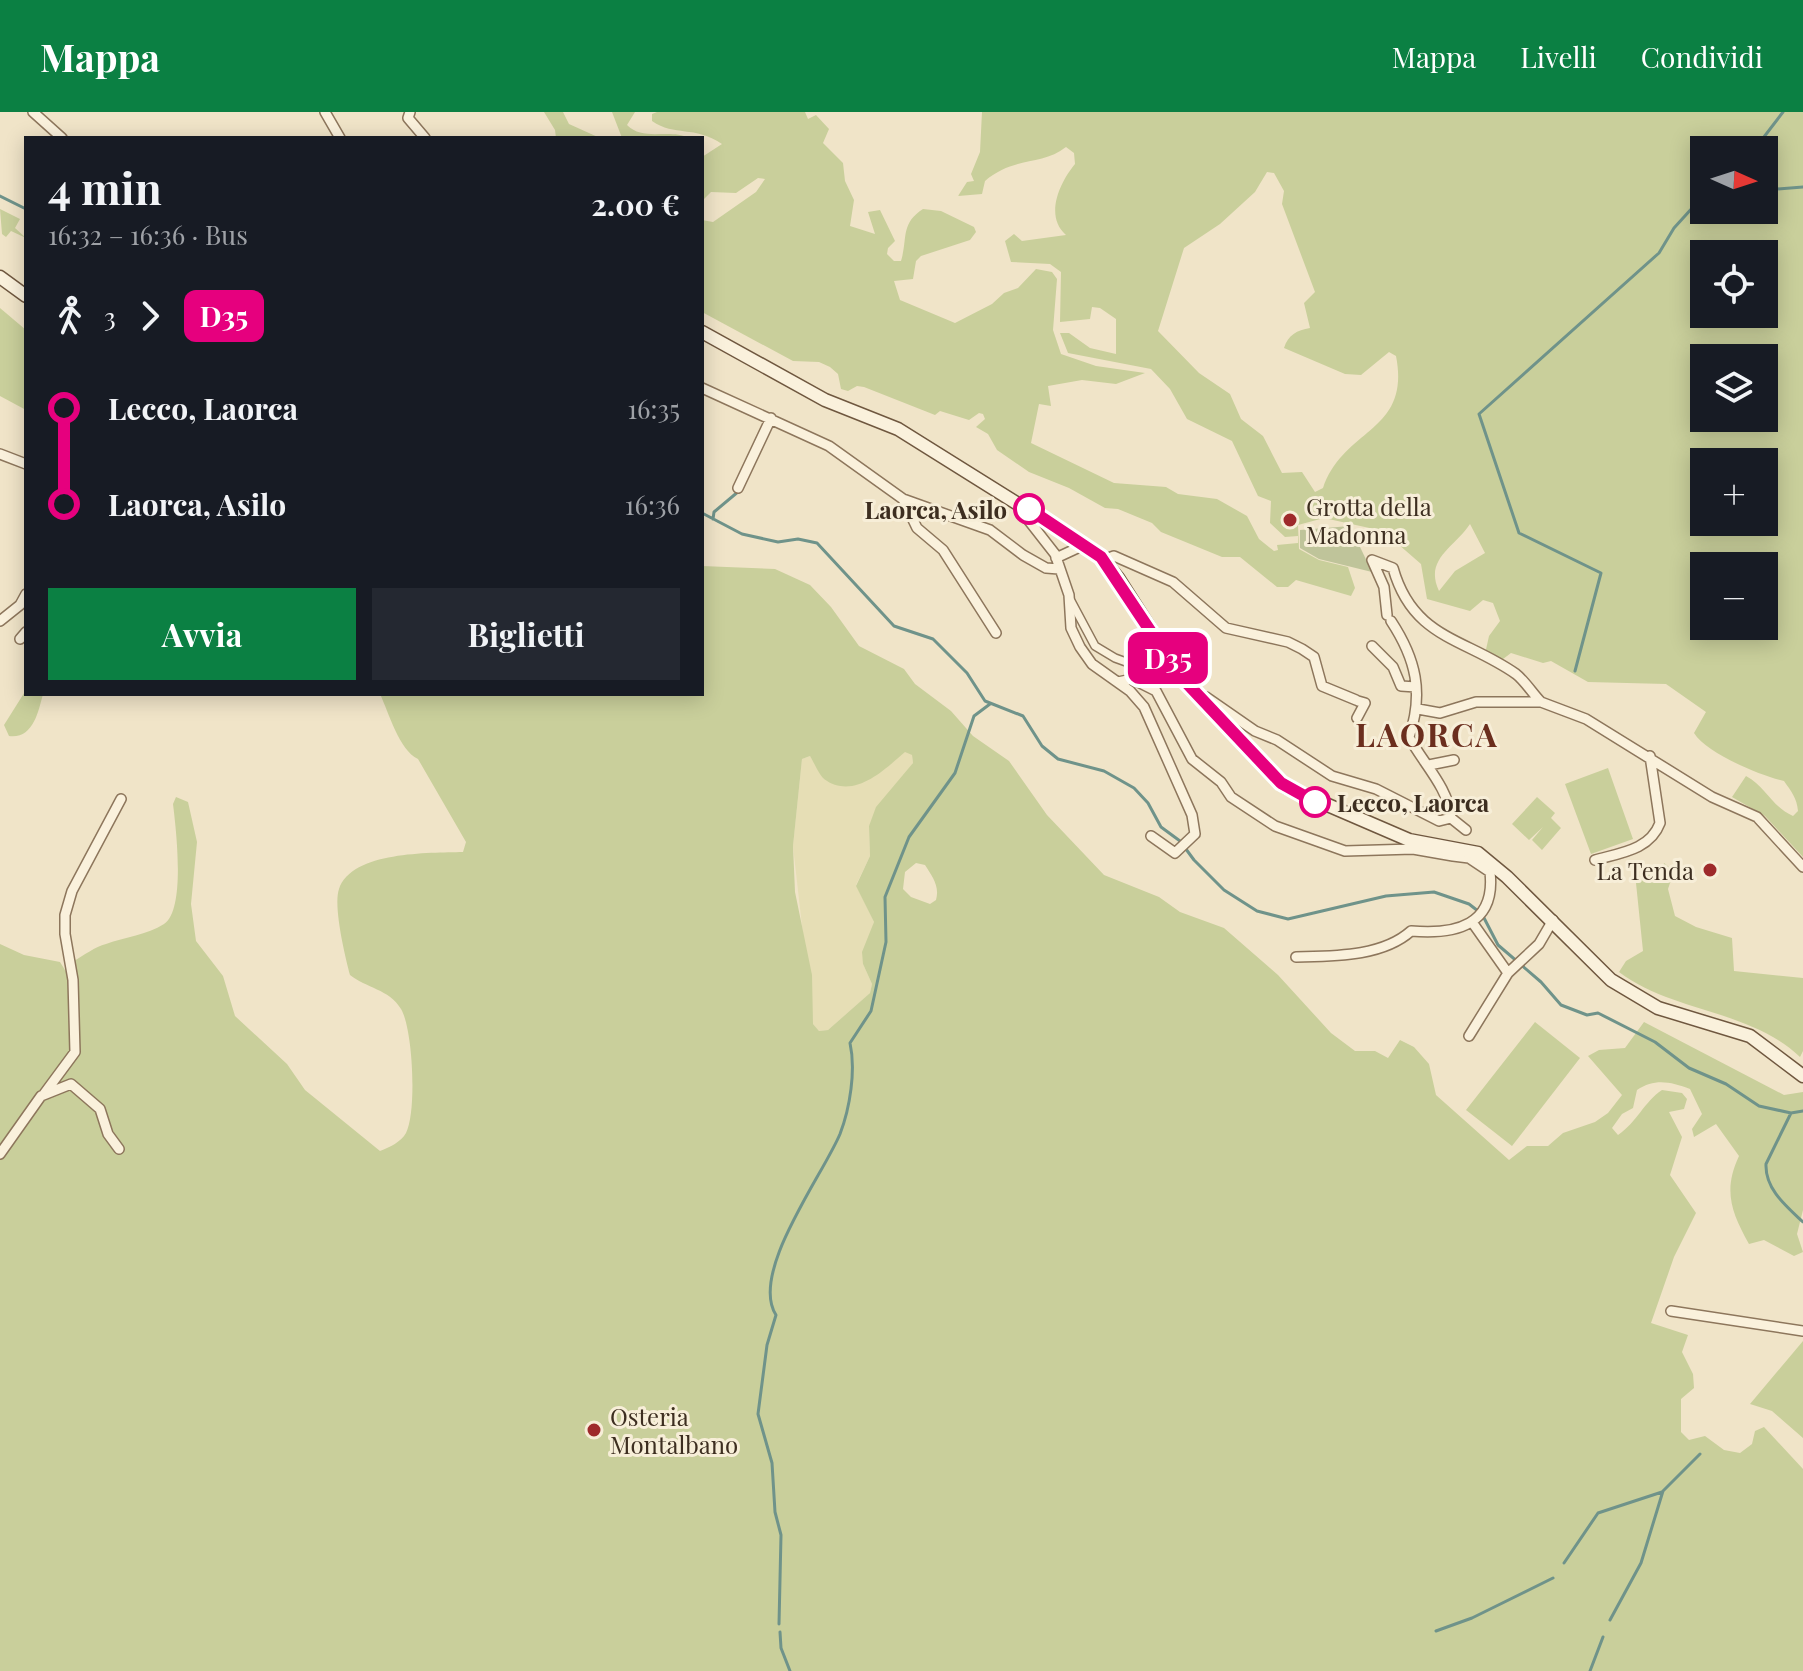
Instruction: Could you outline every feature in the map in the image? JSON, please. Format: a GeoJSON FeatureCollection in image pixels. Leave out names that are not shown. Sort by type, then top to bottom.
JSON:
{"type":"FeatureCollection","features":[{"type":"Feature","properties":{"kind":"main road"},"geometry":{"type":"LineString","coordinates":[[0,277],[24,295]]}},
{"type":"Feature","properties":{"kind":"main road"},"geometry":{"type":"LineString","coordinates":[[704,333],[825,400],[893,426],[1084,545],[1103,560],[1188,685],[1290,790],[1409,840],[1490,860],[1553,920],[1597,968],[1619,985],[1658,1008],[1750,1036],[1803,1076]]}},
{"type":"Feature","properties":{"kind":"street"},"geometry":{"type":"LineString","coordinates":[[33,112],[60,136]]}},
{"type":"Feature","properties":{"kind":"street"},"geometry":{"type":"LineString","coordinates":[[325,112],[339,136]]}},
{"type":"Feature","properties":{"kind":"street"},"geometry":{"type":"LineString","coordinates":[[410,112],[408,118],[423,136]]}},
{"type":"Feature","properties":{"kind":"street"},"geometry":{"type":"LineString","coordinates":[[704,389],[829,446],[903,499],[990,530],[1035,562],[1059,569]]}},
{"type":"Feature","properties":{"kind":"street"},"geometry":{"type":"LineString","coordinates":[[738,488],[771,418]]}},
{"type":"Feature","properties":{"kind":"street"},"geometry":{"type":"LineString","coordinates":[[0,454],[24,463]]}},
{"type":"Feature","properties":{"kind":"street"},"geometry":{"type":"LineString","coordinates":[[903,499],[917,528],[943,550],[996,633]]}},
{"type":"Feature","properties":{"kind":"street"},"geometry":{"type":"LineString","coordinates":[[1013,499],[1056,558],[1069,595],[1095,646],[1115,658],[1188,685],[1255,731],[1277,740],[1332,776],[1376,789],[1439,821],[1451,818]]}},
{"type":"Feature","properties":{"kind":"street"},"geometry":{"type":"LineString","coordinates":[[1056,558],[1084,545]]}},
{"type":"Feature","properties":{"kind":"street"},"geometry":{"type":"LineString","coordinates":[[1103,560],[1114,556],[1173,582],[1226,628],[1288,642],[1302,649],[1314,657],[1322,686],[1360,702],[1357,718]]}},
{"type":"Feature","properties":{"kind":"street"},"geometry":{"type":"LineString","coordinates":[[1466,830],[1451,818],[1450,809],[1429,765],[1409,737],[1418,709],[1416,669],[1389,618],[1384,587],[1372,560],[1393,568],[1409,606],[1436,633],[1517,675],[1541,702]]}},
{"type":"Feature","properties":{"kind":"street"},"geometry":{"type":"LineString","coordinates":[[1069,595],[1071,628],[1080,647],[1092,664],[1130,691],[1154,724],[1164,759],[1192,815],[1192,838]]}},
{"type":"Feature","properties":{"kind":"street"},"geometry":{"type":"LineString","coordinates":[[0,621],[20,605],[24,598]]}},
{"type":"Feature","properties":{"kind":"street"},"geometry":{"type":"LineString","coordinates":[[1372,646],[1393,667],[1401,686],[1416,687]]}},
{"type":"Feature","properties":{"kind":"street"},"geometry":{"type":"LineString","coordinates":[[1118,682],[1132,679],[1156,691],[1192,759],[1221,782],[1231,797],[1275,826],[1345,851],[1413,849],[1454,852],[1490,872],[1489,904],[1474,921],[1442,934],[1411,931],[1400,941],[1343,956],[1296,957]]}},
{"type":"Feature","properties":{"kind":"street"},"geometry":{"type":"LineString","coordinates":[[1418,709],[1440,713],[1476,702],[1541,702],[1586,719],[1712,797],[1757,817],[1803,867]]}},
{"type":"Feature","properties":{"kind":"street"},"geometry":{"type":"LineString","coordinates":[[1595,860],[1646,845],[1656,833],[1660,823],[1650,756]]}},
{"type":"Feature","properties":{"kind":"street"},"geometry":{"type":"LineString","coordinates":[[1429,765],[1454,760]]}},
{"type":"Feature","properties":{"kind":"street"},"geometry":{"type":"LineString","coordinates":[[0,1154],[75,1052],[73,980],[65,915],[72,891],[121,799]]}},
{"type":"Feature","properties":{"kind":"street"},"geometry":{"type":"LineString","coordinates":[[1151,836],[1175,853],[1192,838],[1198,826],[1196,810]]}},
{"type":"Feature","properties":{"kind":"street"},"geometry":{"type":"LineString","coordinates":[[1469,1036],[1508,973],[1539,944],[1553,920]]}},
{"type":"Feature","properties":{"kind":"street"},"geometry":{"type":"LineString","coordinates":[[1474,921],[1508,973]]}},
{"type":"Feature","properties":{"kind":"street"},"geometry":{"type":"LineString","coordinates":[[44,1094],[71,1084],[100,1109],[108,1134],[119,1149]]}},
{"type":"Feature","properties":{"kind":"street"},"geometry":{"type":"LineString","coordinates":[[1671,1311],[1803,1331]]}},
{"type":"Feature","properties":{"kind":"shaded area"},"geometry":{"type":"Polygon","coordinates":[[[905,751],[912,755],[913,763],[869,826],[870,856],[856,885],[874,922],[863,964],[872,984],[870,993],[828,1030],[819,1031],[813,1024],[793,846],[802,759],[810,756],[824,779],[894,761],[905,751]]]}},
{"type":"Feature","properties":{"kind":"green space"},"geometry":{"type":"Polygon","coordinates":[[[544,112],[563,112],[569,124],[596,136],[556,136],[544,112]]]}},
{"type":"Feature","properties":{"kind":"green space"},"geometry":{"type":"Polygon","coordinates":[[[612,112],[635,112],[627,125],[641,133],[684,136],[621,136],[612,112]]]}},
{"type":"Feature","properties":{"kind":"green space"},"geometry":{"type":"Polygon","coordinates":[[[805,112],[808,119],[816,115],[829,129],[823,143],[843,163],[845,181],[854,200],[850,226],[875,234],[868,212],[880,210],[895,241],[887,254],[894,261],[901,261],[908,226],[923,209],[941,211],[974,227],[976,232],[970,240],[921,256],[916,261],[913,279],[894,281],[900,300],[955,323],[992,304],[1004,293],[1018,288],[1036,269],[1052,272],[1057,279],[1053,330],[1061,354],[1096,366],[1145,373],[1116,384],[1082,380],[1048,386],[1051,406],[1039,404],[1031,443],[1114,483],[1166,487],[1178,494],[1217,499],[1247,516],[1259,539],[1274,551],[1278,550],[1277,545],[1298,543],[1298,536],[1285,537],[1270,523],[1271,501],[1258,496],[1232,441],[1187,419],[1170,389],[1151,369],[1068,353],[1060,333],[1069,333],[1090,348],[1116,354],[1116,319],[1100,308],[1092,307],[1090,319],[1060,322],[1061,272],[1050,264],[1011,262],[1005,241],[1014,234],[1022,241],[1066,235],[1059,227],[1055,209],[1064,180],[1075,164],[1074,153],[1066,147],[1047,157],[1017,164],[985,181],[982,194],[958,196],[967,182],[974,181],[971,174],[980,152],[982,112],[1803,112],[1803,857],[1765,816],[1732,797],[1746,776],[1793,816],[1798,811],[1789,788],[1784,781],[1735,763],[1700,741],[1694,733],[1706,712],[1666,684],[1588,682],[1551,661],[1543,663],[1511,653],[1499,662],[1485,654],[1489,636],[1500,621],[1493,603],[1483,600],[1470,611],[1427,599],[1421,564],[1383,531],[1324,518],[1298,525],[1299,549],[1319,560],[1348,567],[1355,588],[1351,596],[1296,580],[1288,587],[1277,587],[1240,557],[1222,557],[1161,532],[1152,523],[1118,509],[1105,508],[1069,488],[1029,472],[997,450],[988,434],[976,427],[985,419],[983,414],[979,413],[969,420],[940,411],[935,415],[864,387],[857,386],[848,391],[841,389],[838,374],[830,367],[819,362],[793,361],[704,313],[704,220],[713,222],[756,192],[765,179],[758,178],[736,193],[711,192],[704,199],[704,156],[722,144],[702,135],[660,126],[652,121],[652,114],[805,112]],[[1267,172],[1255,192],[1220,224],[1184,248],[1158,331],[1199,373],[1230,394],[1241,419],[1263,436],[1282,473],[1302,472],[1315,492],[1323,488],[1345,452],[1385,416],[1394,401],[1398,381],[1396,356],[1389,352],[1361,375],[1345,374],[1284,348],[1294,334],[1310,328],[1304,303],[1315,292],[1282,204],[1284,191],[1274,173],[1267,172]],[[1470,524],[1438,562],[1435,580],[1439,591],[1455,571],[1485,553],[1470,524]]]}},
{"type":"Feature","properties":{"kind":"green space"},"geometry":{"type":"Polygon","coordinates":[[[0,209],[20,219],[15,228],[24,237],[11,231],[6,237],[2,234],[0,209]]]}},
{"type":"Feature","properties":{"kind":"green space"},"geometry":{"type":"Polygon","coordinates":[[[0,308],[24,328],[24,409],[0,396],[0,308]]]}},
{"type":"Feature","properties":{"kind":"green space"},"geometry":{"type":"Polygon","coordinates":[[[1350,526],[1372,572],[1319,559],[1300,548],[1300,530],[1350,526]]]}},
{"type":"Feature","properties":{"kind":"green space"},"geometry":{"type":"Polygon","coordinates":[[[704,566],[775,569],[810,585],[831,607],[859,646],[904,669],[915,684],[951,711],[973,736],[1009,761],[1047,815],[1104,875],[1159,897],[1180,912],[1224,928],[1278,975],[1331,1033],[1355,1051],[1375,1051],[1388,1058],[1400,1040],[1414,1047],[1429,1064],[1436,1095],[1509,1160],[1527,1146],[1548,1146],[1563,1133],[1595,1122],[1608,1113],[1622,1095],[1588,1056],[1599,1050],[1625,1048],[1644,1022],[1784,1095],[1803,1092],[1803,1210],[1797,1234],[1803,1252],[1794,1256],[1764,1240],[1749,1244],[1731,1201],[1731,1180],[1739,1156],[1716,1124],[1694,1137],[1692,1129],[1702,1114],[1690,1089],[1663,1082],[1644,1086],[1637,1090],[1633,1108],[1622,1114],[1612,1128],[1618,1135],[1662,1090],[1682,1093],[1687,1099],[1684,1109],[1669,1112],[1682,1137],[1670,1175],[1696,1213],[1674,1257],[1651,1323],[1688,1335],[1682,1352],[1693,1374],[1694,1388],[1681,1399],[1681,1432],[1689,1440],[1705,1436],[1724,1450],[1740,1453],[1752,1444],[1755,1431],[1764,1427],[1803,1469],[1803,1671],[0,1671],[0,944],[24,955],[60,962],[75,986],[74,961],[102,945],[164,924],[171,916],[177,886],[173,804],[176,797],[188,802],[197,842],[191,904],[196,941],[223,976],[235,1016],[287,1064],[305,1090],[380,1151],[391,1146],[406,1133],[412,1108],[411,1051],[405,1019],[390,997],[350,975],[339,919],[339,889],[359,867],[375,861],[412,854],[463,852],[466,842],[418,759],[405,748],[381,696],[704,696],[704,566]],[[905,752],[868,780],[846,786],[824,779],[810,756],[802,759],[793,846],[795,892],[812,975],[813,1024],[819,1031],[828,1030],[870,993],[872,984],[863,964],[862,952],[874,922],[856,886],[870,856],[869,826],[876,807],[913,763],[912,755],[905,752]],[[916,863],[905,872],[903,889],[911,897],[930,904],[936,900],[936,886],[925,865],[916,863]]]}},
{"type":"Feature","properties":{"kind":"green space"},"geometry":{"type":"Polygon","coordinates":[[[24,693],[24,696],[42,696],[33,723],[24,733],[9,736],[4,725],[24,693]]]}},
{"type":"Feature","properties":{"kind":"green space"},"geometry":{"type":"Polygon","coordinates":[[[1608,768],[1633,839],[1591,854],[1565,784],[1608,768]]]}},
{"type":"Feature","properties":{"kind":"green space"},"geometry":{"type":"Polygon","coordinates":[[[1537,797],[1555,813],[1551,818],[1561,828],[1542,850],[1532,840],[1543,827],[1529,840],[1512,824],[1537,797]]]}},
{"type":"Feature","properties":{"kind":"green space"},"geometry":{"type":"Polygon","coordinates":[[[1664,863],[1674,871],[1668,889],[1675,916],[1696,927],[1732,938],[1734,971],[1803,978],[1803,1051],[1800,1057],[1758,1029],[1663,996],[1619,972],[1626,961],[1643,951],[1636,883],[1639,877],[1663,868],[1664,863]]]}},
{"type":"Feature","properties":{"kind":"green space"},"geometry":{"type":"Polygon","coordinates":[[[1535,1022],[1580,1058],[1512,1146],[1466,1110],[1535,1022]]]}},
{"type":"Feature","properties":{"kind":"green space"},"geometry":{"type":"Polygon","coordinates":[[[1803,1341],[1803,1438],[1772,1411],[1750,1404],[1803,1341]]]}},
{"type":"Feature","properties":{"kind":"waterway"},"geometry":{"type":"LineString","coordinates":[[1765,136],[1783,112]]}},
{"type":"Feature","properties":{"kind":"waterway"},"geometry":{"type":"LineString","coordinates":[[1778,189],[1803,187]]}},
{"type":"Feature","properties":{"kind":"waterway"},"geometry":{"type":"LineString","coordinates":[[0,196],[24,208]]}},
{"type":"Feature","properties":{"kind":"waterway"},"geometry":{"type":"LineString","coordinates":[[1575,671],[1601,573],[1519,533],[1479,414],[1659,253],[1674,228],[1690,210]]}},
{"type":"Feature","properties":{"kind":"waterway"},"geometry":{"type":"LineString","coordinates":[[713,519],[714,512],[739,491]]}},
{"type":"Feature","properties":{"kind":"waterway"},"geometry":{"type":"LineString","coordinates":[[704,514],[742,534],[778,542],[798,539],[817,543],[894,626],[933,639],[967,673],[985,701],[1023,716],[1042,746],[1058,759],[1104,771],[1134,788],[1148,803],[1161,827],[1180,841],[1224,890],[1257,911],[1288,919],[1386,896],[1434,892],[1469,904],[1478,911]]}},
{"type":"Feature","properties":{"kind":"waterway"},"geometry":{"type":"LineString","coordinates":[[779,1624],[781,1535],[775,1512],[772,1463],[758,1414],[767,1345],[776,1315],[770,1297],[772,1275],[792,1224],[844,1124],[852,1077],[850,1043],[871,1011],[886,942],[885,897],[909,837],[955,773],[974,716],[990,704]]}},
{"type":"Feature","properties":{"kind":"waterway"},"geometry":{"type":"LineString","coordinates":[[1483,916],[1498,945],[1541,982],[1561,1005],[1587,1015],[1598,1013],[1655,1042],[1689,1068],[1726,1084],[1759,1106],[1791,1113],[1803,1111]]}},
{"type":"Feature","properties":{"kind":"waterway"},"geometry":{"type":"LineString","coordinates":[[1791,1113],[1766,1164],[1773,1189],[1803,1222]]}},
{"type":"Feature","properties":{"kind":"waterway"},"geometry":{"type":"LineString","coordinates":[[1610,1620],[1641,1563],[1663,1491],[1700,1454]]}},
{"type":"Feature","properties":{"kind":"waterway"},"geometry":{"type":"LineString","coordinates":[[1564,1563],[1598,1513],[1662,1492]]}},
{"type":"Feature","properties":{"kind":"waterway"},"geometry":{"type":"LineString","coordinates":[[1436,1631],[1472,1618],[1553,1578]]}},
{"type":"Feature","properties":{"kind":"waterway"},"geometry":{"type":"LineString","coordinates":[[780,1632],[781,1648],[790,1671]]}},
{"type":"Feature","properties":{"kind":"waterway"},"geometry":{"type":"LineString","coordinates":[[1590,1671],[1603,1637]]}},
{"type":"Feature","properties":{"kind":"bus line","name":"D35"},"geometry":{"type":"LineString","coordinates":[[1029,509],[1101,557],[1189,687],[1261,758],[1281,783],[1315,802]]}},
{"type":"Feature","properties":{"kind":"place","name":"Laorca, Asilo"},"geometry":{"type":"Point","coordinates":[1029,509]}},
{"type":"Feature","properties":{"kind":"place","name":"Grotta della Madonna"},"geometry":{"type":"Point","coordinates":[1290,520]}},
{"type":"Feature","properties":{"kind":"place","name":"Lecco, Laorca"},"geometry":{"type":"Point","coordinates":[1315,802]}},
{"type":"Feature","properties":{"kind":"place","name":"La Tenda"},"geometry":{"type":"Point","coordinates":[1710,870]}},
{"type":"Feature","properties":{"kind":"place","name":"Osteria Montalbano"},"geometry":{"type":"Point","coordinates":[594,1430]}},
{"type":"Feature","properties":{"kind":"district","name":"LAORCA"},"geometry":{"type":"Point","coordinates":[1427,733]}}]}
